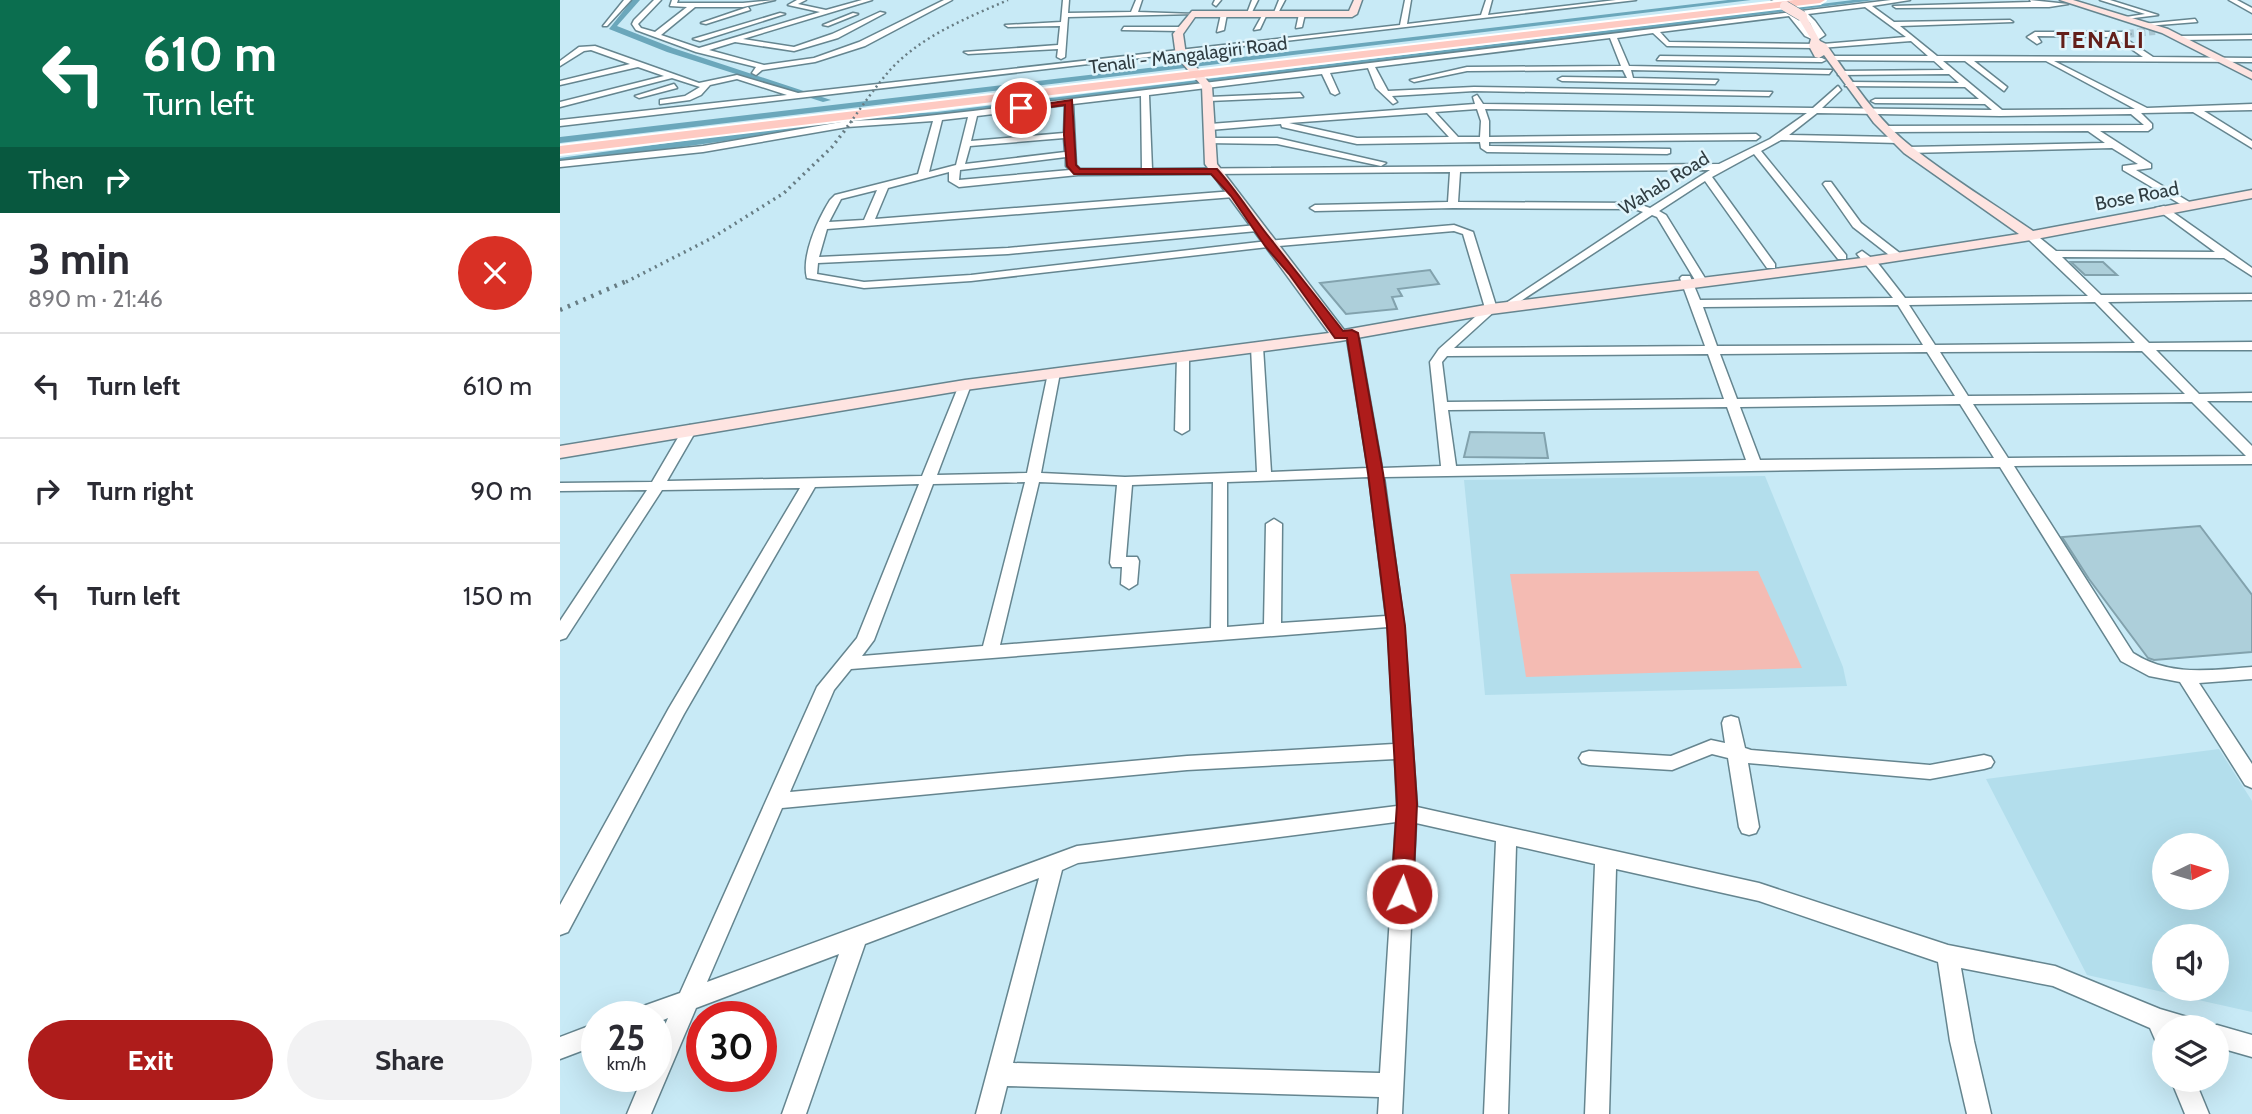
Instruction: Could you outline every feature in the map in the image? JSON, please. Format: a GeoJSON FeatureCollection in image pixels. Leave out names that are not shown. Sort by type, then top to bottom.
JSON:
{"type":"FeatureCollection","features":[{"type":"Feature","properties":{"kind":"main road"},"geometry":{"type":"LineString","coordinates":[[1342,332],[1268,244],[1234,194],[1214,171],[1201,79],[1181,54],[1180,29],[1192,14],[1352,14],[1358,0]]}},
{"type":"Feature","properties":{"kind":"main road","name":"Tenali - Mangalagiri Road"},"geometry":{"type":"LineString","coordinates":[[560,148],[752,132],[1201,79],[1820,0]]}},
{"type":"Feature","properties":{"kind":"main road"},"geometry":{"type":"LineString","coordinates":[[2061,1],[2128,18],[2160,31]]}},
{"type":"Feature","properties":{"kind":"main road"},"geometry":{"type":"LineString","coordinates":[[2061,1],[2185,40],[2252,76]]}},
{"type":"Feature","properties":{"kind":"main road"},"geometry":{"type":"LineString","coordinates":[[1784,4],[1801,14],[1826,59],[1829,72],[1862,101],[1886,129],[1909,150],[2026,233]]}},
{"type":"Feature","properties":{"kind":"main road"},"geometry":{"type":"LineString","coordinates":[[1826,59],[1841,73],[1846,87]]}},
{"type":"Feature","properties":{"kind":"main road","name":"Bose Road"},"geometry":{"type":"LineString","coordinates":[[1866,258],[2252,194]]}},
{"type":"Feature","properties":{"kind":"main road"},"geometry":{"type":"LineString","coordinates":[[1694,280],[1771,266],[1842,257],[1866,258]]}},
{"type":"Feature","properties":{"kind":"main road"},"geometry":{"type":"LineString","coordinates":[[560,452],[965,385],[1257,347],[1501,305],[1866,258]]}},
{"type":"Feature","properties":{"kind":"main road"},"geometry":{"type":"LineString","coordinates":[[560,445],[801,402],[1342,332]]}},
{"type":"Feature","properties":{"kind":"street"},"geometry":{"type":"LineString","coordinates":[[605,25],[628,0]]}},
{"type":"Feature","properties":{"kind":"street"},"geometry":{"type":"LineString","coordinates":[[658,0],[643,11],[635,24],[638,29],[664,40],[756,64],[762,68]]}},
{"type":"Feature","properties":{"kind":"street"},"geometry":{"type":"LineString","coordinates":[[675,0],[670,5],[723,2],[752,4],[760,11]]}},
{"type":"Feature","properties":{"kind":"street"},"geometry":{"type":"LineString","coordinates":[[704,23],[752,4],[772,0]]}},
{"type":"Feature","properties":{"kind":"street"},"geometry":{"type":"LineString","coordinates":[[803,0],[791,5],[828,11]]}},
{"type":"Feature","properties":{"kind":"street"},"geometry":{"type":"LineString","coordinates":[[699,50],[869,0]]}},
{"type":"Feature","properties":{"kind":"street"},"geometry":{"type":"LineString","coordinates":[[817,94],[756,74],[762,68],[815,60],[854,47],[949,0]]}},
{"type":"Feature","properties":{"kind":"street"},"geometry":{"type":"LineString","coordinates":[[1060,66],[1066,0]]}},
{"type":"Feature","properties":{"kind":"street"},"geometry":{"type":"LineString","coordinates":[[1134,14],[1139,0]]}},
{"type":"Feature","properties":{"kind":"street"},"geometry":{"type":"LineString","coordinates":[[1248,15],[1255,0]]}},
{"type":"Feature","properties":{"kind":"street"},"geometry":{"type":"LineString","coordinates":[[1256,29],[1282,0]]}},
{"type":"Feature","properties":{"kind":"street"},"geometry":{"type":"LineString","coordinates":[[1403,27],[1408,0]]}},
{"type":"Feature","properties":{"kind":"street"},"geometry":{"type":"LineString","coordinates":[[1483,17],[1489,0]]}},
{"type":"Feature","properties":{"kind":"street"},"geometry":{"type":"LineString","coordinates":[[1545,0],[1545,10]]}},
{"type":"Feature","properties":{"kind":"street"},"geometry":{"type":"LineString","coordinates":[[560,123],[1181,54],[1633,0]]}},
{"type":"Feature","properties":{"kind":"street"},"geometry":{"type":"LineString","coordinates":[[1801,14],[1906,0]]}},
{"type":"Feature","properties":{"kind":"street"},"geometry":{"type":"LineString","coordinates":[[2031,0],[2044,4]]}},
{"type":"Feature","properties":{"kind":"street"},"geometry":{"type":"LineString","coordinates":[[2103,0],[2155,15],[2128,18]]}},
{"type":"Feature","properties":{"kind":"street"},"geometry":{"type":"LineString","coordinates":[[2232,0],[2252,10]]}},
{"type":"Feature","properties":{"kind":"street"},"geometry":{"type":"LineString","coordinates":[[1866,6],[1986,6],[2061,1]]}},
{"type":"Feature","properties":{"kind":"street"},"geometry":{"type":"LineString","coordinates":[[723,2],[699,28],[760,11],[809,17]]}},
{"type":"Feature","properties":{"kind":"street"},"geometry":{"type":"LineString","coordinates":[[655,36],[696,3]]}},
{"type":"Feature","properties":{"kind":"street"},"geometry":{"type":"LineString","coordinates":[[808,8],[821,4]]}},
{"type":"Feature","properties":{"kind":"street"},"geometry":{"type":"LineString","coordinates":[[1414,80],[1466,66],[1613,37],[1722,23],[1784,4],[1817,43]]}},
{"type":"Feature","properties":{"kind":"street"},"geometry":{"type":"LineString","coordinates":[[1866,6],[1912,39],[2000,113]]}},
{"type":"Feature","properties":{"kind":"street"},"geometry":{"type":"LineString","coordinates":[[1893,24],[2013,24],[1986,6]]}},
{"type":"Feature","properties":{"kind":"street"},"geometry":{"type":"LineString","coordinates":[[734,40],[790,50],[826,40],[881,13]]}},
{"type":"Feature","properties":{"kind":"street"},"geometry":{"type":"LineString","coordinates":[[680,44],[782,14]]}},
{"type":"Feature","properties":{"kind":"street"},"geometry":{"type":"LineString","coordinates":[[826,25],[855,14]]}},
{"type":"Feature","properties":{"kind":"street"},"geometry":{"type":"LineString","coordinates":[[1008,25],[1134,14],[1192,14]]}},
{"type":"Feature","properties":{"kind":"street"},"geometry":{"type":"LineString","coordinates":[[1220,30],[1224,14]]}},
{"type":"Feature","properties":{"kind":"street"},"geometry":{"type":"LineString","coordinates":[[1298,27],[1302,14]]}},
{"type":"Feature","properties":{"kind":"street"},"geometry":{"type":"LineString","coordinates":[[1341,35],[1352,14]]}},
{"type":"Feature","properties":{"kind":"street"},"geometry":{"type":"LineString","coordinates":[[801,20],[850,29]]}},
{"type":"Feature","properties":{"kind":"street"},"geometry":{"type":"LineString","coordinates":[[2146,24],[2195,21]]}},
{"type":"Feature","properties":{"kind":"street"},"geometry":{"type":"LineString","coordinates":[[1722,23],[1733,28]]}},
{"type":"Feature","properties":{"kind":"street"},"geometry":{"type":"LineString","coordinates":[[775,29],[786,32]]}},
{"type":"Feature","properties":{"kind":"street"},"geometry":{"type":"LineString","coordinates":[[1124,29],[1180,29]]}},
{"type":"Feature","properties":{"kind":"street"},"geometry":{"type":"LineString","coordinates":[[1656,31],[1667,44],[1747,45],[1912,39]]}},
{"type":"Feature","properties":{"kind":"street"},"geometry":{"type":"LineString","coordinates":[[664,40],[687,32]]}},
{"type":"Feature","properties":{"kind":"street"},"geometry":{"type":"LineString","coordinates":[[2062,59],[2031,37],[2035,34],[2122,35],[2152,61]]}},
{"type":"Feature","properties":{"kind":"street"},"geometry":{"type":"LineString","coordinates":[[804,36],[854,47]]}},
{"type":"Feature","properties":{"kind":"street"},"geometry":{"type":"LineString","coordinates":[[1741,36],[1747,45],[1749,58],[1780,110]]}},
{"type":"Feature","properties":{"kind":"street"},"geometry":{"type":"LineString","coordinates":[[1613,37],[1636,92]]}},
{"type":"Feature","properties":{"kind":"street"},"geometry":{"type":"LineString","coordinates":[[2185,40],[2252,37]]}},
{"type":"Feature","properties":{"kind":"street"},"geometry":{"type":"LineString","coordinates":[[968,52],[1061,47]]}},
{"type":"Feature","properties":{"kind":"street"},"geometry":{"type":"LineString","coordinates":[[560,64],[582,49],[589,48],[690,82],[706,85],[737,77],[804,96]]}},
{"type":"Feature","properties":{"kind":"street"},"geometry":{"type":"LineString","coordinates":[[1610,58],[1635,58]]}},
{"type":"Feature","properties":{"kind":"street"},"geometry":{"type":"LineString","coordinates":[[1648,58],[2252,60]]}},
{"type":"Feature","properties":{"kind":"street"},"geometry":{"type":"LineString","coordinates":[[1967,58],[2004,89]]}},
{"type":"Feature","properties":{"kind":"street"},"geometry":{"type":"LineString","coordinates":[[560,74],[623,59]]}},
{"type":"Feature","properties":{"kind":"street"},"geometry":{"type":"LineString","coordinates":[[1466,66],[1550,59]]}},
{"type":"Feature","properties":{"kind":"street"},"geometry":{"type":"LineString","coordinates":[[2043,59],[2147,111]]}},
{"type":"Feature","properties":{"kind":"street"},"geometry":{"type":"LineString","coordinates":[[1399,63],[1424,91],[1455,139]]}},
{"type":"Feature","properties":{"kind":"street"},"geometry":{"type":"LineString","coordinates":[[560,164],[752,132],[938,118],[1145,93],[1201,79],[1246,82],[1399,63],[1829,72]]}},
{"type":"Feature","properties":{"kind":"street"},"geometry":{"type":"LineString","coordinates":[[560,84],[639,64]]}},
{"type":"Feature","properties":{"kind":"street"},"geometry":{"type":"LineString","coordinates":[[1371,66],[1380,88],[1403,111]]}},
{"type":"Feature","properties":{"kind":"street"},"geometry":{"type":"LineString","coordinates":[[1466,66],[1632,81],[1724,83]]}},
{"type":"Feature","properties":{"kind":"street"},"geometry":{"type":"LineString","coordinates":[[1466,66],[1485,121],[1483,146],[1491,149],[1667,151]]}},
{"type":"Feature","properties":{"kind":"street"},"geometry":{"type":"LineString","coordinates":[[600,84],[654,70]]}},
{"type":"Feature","properties":{"kind":"street"},"geometry":{"type":"LineString","coordinates":[[1325,71],[1335,93]]}},
{"type":"Feature","properties":{"kind":"street"},"geometry":{"type":"LineString","coordinates":[[1841,73],[1951,72]]}},
{"type":"Feature","properties":{"kind":"street"},"geometry":{"type":"LineString","coordinates":[[1294,75],[1307,119]]}},
{"type":"Feature","properties":{"kind":"street"},"geometry":{"type":"LineString","coordinates":[[560,106],[672,76]]}},
{"type":"Feature","properties":{"kind":"street"},"geometry":{"type":"LineString","coordinates":[[1201,79],[1250,97],[1300,95]]}},
{"type":"Feature","properties":{"kind":"street"},"geometry":{"type":"LineString","coordinates":[[639,96],[690,82]]}},
{"type":"Feature","properties":{"kind":"street"},"geometry":{"type":"LineString","coordinates":[[1246,82],[1255,123]]}},
{"type":"Feature","properties":{"kind":"street"},"geometry":{"type":"LineString","coordinates":[[560,84],[599,104]]}},
{"type":"Feature","properties":{"kind":"street"},"geometry":{"type":"LineString","coordinates":[[560,114],[684,99],[702,92],[706,85]]}},
{"type":"Feature","properties":{"kind":"street"},"geometry":{"type":"LineString","coordinates":[[1846,87],[1966,85]]}},
{"type":"Feature","properties":{"kind":"street","name":"Wahab Road"},"geometry":{"type":"LineString","coordinates":[[1443,352],[1501,305],[1706,176],[1776,137],[1846,87]]}},
{"type":"Feature","properties":{"kind":"street"},"geometry":{"type":"LineString","coordinates":[[1386,94],[1474,89],[1769,94]]}},
{"type":"Feature","properties":{"kind":"street"},"geometry":{"type":"LineString","coordinates":[[1145,93],[1147,172]]}},
{"type":"Feature","properties":{"kind":"street"},"geometry":{"type":"LineString","coordinates":[[1862,101],[1987,102]]}},
{"type":"Feature","properties":{"kind":"street"},"geometry":{"type":"LineString","coordinates":[[1069,102],[1071,166],[1078,172]]}},
{"type":"Feature","properties":{"kind":"street"},"geometry":{"type":"LineString","coordinates":[[1210,134],[1255,123],[1480,106],[2000,113],[2134,112],[2252,107]]}},
{"type":"Feature","properties":{"kind":"street"},"geometry":{"type":"LineString","coordinates":[[1521,107],[1523,117]]}},
{"type":"Feature","properties":{"kind":"street"},"geometry":{"type":"LineString","coordinates":[[2195,109],[2252,145]]}},
{"type":"Feature","properties":{"kind":"street"},"geometry":{"type":"LineString","coordinates":[[1886,129],[2148,128],[2148,124],[2134,112]]}},
{"type":"Feature","properties":{"kind":"street"},"geometry":{"type":"LineString","coordinates":[[973,114],[954,181],[960,184],[1078,172],[1721,167]]}},
{"type":"Feature","properties":{"kind":"street"},"geometry":{"type":"LineString","coordinates":[[923,175],[938,118]]}},
{"type":"Feature","properties":{"kind":"street"},"geometry":{"type":"LineString","coordinates":[[1276,122],[1295,129],[1352,141],[1484,139],[1526,133],[1756,137]]}},
{"type":"Feature","properties":{"kind":"street"},"geometry":{"type":"LineString","coordinates":[[2090,128],[2148,166],[2126,168],[2187,205]]}},
{"type":"Feature","properties":{"kind":"street"},"geometry":{"type":"LineString","coordinates":[[1210,134],[1277,141],[1410,170]]}},
{"type":"Feature","properties":{"kind":"street"},"geometry":{"type":"LineString","coordinates":[[966,144],[1068,135]]}},
{"type":"Feature","properties":{"kind":"street"},"geometry":{"type":"LineString","coordinates":[[1661,137],[1675,168]]}},
{"type":"Feature","properties":{"kind":"street"},"geometry":{"type":"LineString","coordinates":[[1776,137],[1898,140]]}},
{"type":"Feature","properties":{"kind":"street"},"geometry":{"type":"LineString","coordinates":[[1909,150],[2114,145]]}},
{"type":"Feature","properties":{"kind":"street"},"geometry":{"type":"LineString","coordinates":[[1755,149],[1842,257]]}},
{"type":"Feature","properties":{"kind":"street"},"geometry":{"type":"LineString","coordinates":[[1070,154],[957,168],[834,199],[823,226],[811,276],[864,285],[978,278],[1268,244],[1454,228],[1468,232],[1501,305]]}},
{"type":"Feature","properties":{"kind":"street"},"geometry":{"type":"LineString","coordinates":[[1453,205],[1455,169]]}},
{"type":"Feature","properties":{"kind":"street"},"geometry":{"type":"LineString","coordinates":[[1706,176],[1771,266]]}},
{"type":"Feature","properties":{"kind":"street"},"geometry":{"type":"LineString","coordinates":[[1828,184],[1853,221],[1894,253]]}},
{"type":"Feature","properties":{"kind":"street"},"geometry":{"type":"LineString","coordinates":[[868,223],[884,185]]}},
{"type":"Feature","properties":{"kind":"street"},"geometry":{"type":"LineString","coordinates":[[823,226],[1234,194]]}},
{"type":"Feature","properties":{"kind":"street"},"geometry":{"type":"LineString","coordinates":[[1315,208],[1604,204],[1631,205],[1651,210],[1663,218],[1694,280],[1695,304],[1755,464]]}},
{"type":"Feature","properties":{"kind":"street"},"geometry":{"type":"LineString","coordinates":[[2166,209],[2252,273]]}},
{"type":"Feature","properties":{"kind":"street"},"geometry":{"type":"LineString","coordinates":[[814,260],[1008,251],[1258,228]]}},
{"type":"Feature","properties":{"kind":"street"},"geometry":{"type":"LineString","coordinates":[[2026,233],[2053,254],[2252,454]]}},
{"type":"Feature","properties":{"kind":"street"},"geometry":{"type":"LineString","coordinates":[[2053,254],[2228,255]]}},
{"type":"Feature","properties":{"kind":"street"},"geometry":{"type":"LineString","coordinates":[[1866,258],[1900,302],[2127,657],[2141,668],[2162,676],[2252,673]]}},
{"type":"Feature","properties":{"kind":"street"},"geometry":{"type":"LineString","coordinates":[[1695,304],[2252,297]]}},
{"type":"Feature","properties":{"kind":"street"},"geometry":{"type":"LineString","coordinates":[[1342,332],[1376,473],[1395,621],[1404,751],[1406,813],[1390,1114]]}},
{"type":"Feature","properties":{"kind":"street"},"geometry":{"type":"LineString","coordinates":[[1449,470],[1435,369],[1443,352],[2252,346]]}},
{"type":"Feature","properties":{"kind":"street"},"geometry":{"type":"LineString","coordinates":[[1257,347],[1264,475]]}},
{"type":"Feature","properties":{"kind":"street"},"geometry":{"type":"LineString","coordinates":[[1182,430],[1183,356]]}},
{"type":"Feature","properties":{"kind":"street"},"geometry":{"type":"LineString","coordinates":[[990,652],[1033,477],[1054,373]]}},
{"type":"Feature","properties":{"kind":"street"},"geometry":{"type":"LineString","coordinates":[[672,1036],[778,801],[826,687],[866,640],[965,385]]}},
{"type":"Feature","properties":{"kind":"street"},"geometry":{"type":"LineString","coordinates":[[1442,406],[2252,397]]}},
{"type":"Feature","properties":{"kind":"street"},"geometry":{"type":"LineString","coordinates":[[561,632],[657,486],[690,429]]}},
{"type":"Feature","properties":{"kind":"street"},"geometry":{"type":"LineString","coordinates":[[560,487],[1033,477],[1125,481],[1449,470],[1755,464],[2252,460]]}},
{"type":"Feature","properties":{"kind":"street"},"geometry":{"type":"LineString","coordinates":[[1219,631],[1220,477]]}},
{"type":"Feature","properties":{"kind":"street"},"geometry":{"type":"LineString","coordinates":[[1125,481],[1118,563],[1131,561],[1129,584]]}},
{"type":"Feature","properties":{"kind":"street"},"geometry":{"type":"LineString","coordinates":[[560,925],[675,713],[811,482]]}},
{"type":"Feature","properties":{"kind":"street"},"geometry":{"type":"LineString","coordinates":[[1272,628],[1274,524]]}},
{"type":"Feature","properties":{"kind":"street"},"geometry":{"type":"LineString","coordinates":[[847,663],[1219,631],[1395,621]]}},
{"type":"Feature","properties":{"kind":"street"},"geometry":{"type":"LineString","coordinates":[[2186,677],[2252,780]]}},
{"type":"Feature","properties":{"kind":"street"},"geometry":{"type":"LineString","coordinates":[[1731,723],[1749,827]]}},
{"type":"Feature","properties":{"kind":"street"},"geometry":{"type":"LineString","coordinates":[[1589,758],[1672,763],[1711,747],[1751,757],[1930,772],[1984,762]]}},
{"type":"Feature","properties":{"kind":"street"},"geometry":{"type":"LineString","coordinates":[[778,801],[1186,763],[1404,751]]}},
{"type":"Feature","properties":{"kind":"street"},"geometry":{"type":"LineString","coordinates":[[672,1006],[1077,855],[1406,813],[1759,892],[1948,955],[2055,976],[2152,1024]]}},
{"type":"Feature","properties":{"kind":"street"},"geometry":{"type":"LineString","coordinates":[[1496,1114],[1506,834]]}},
{"type":"Feature","properties":{"kind":"street"},"geometry":{"type":"LineString","coordinates":[[1597,1114],[1606,858]]}},
{"type":"Feature","properties":{"kind":"street"},"geometry":{"type":"LineString","coordinates":[[988,1114],[1053,863]]}},
{"type":"Feature","properties":{"kind":"street"},"geometry":{"type":"LineString","coordinates":[[794,1114],[857,935]]}},
{"type":"Feature","properties":{"kind":"street"},"geometry":{"type":"LineString","coordinates":[[1948,955],[1962,1041],[1979,1114]]}},
{"type":"Feature","properties":{"kind":"street"},"geometry":{"type":"LineString","coordinates":[[2229,1039],[2252,1046]]}},
{"type":"Feature","properties":{"kind":"street"},"geometry":{"type":"LineString","coordinates":[[560,1048],[581,1040]]}},
{"type":"Feature","properties":{"kind":"street"},"geometry":{"type":"LineString","coordinates":[[998,1074],[1391,1085]]}},
{"type":"Feature","properties":{"kind":"street"},"geometry":{"type":"LineString","coordinates":[[639,1114],[649,1092]]}},
{"type":"Feature","properties":{"kind":"street"},"geometry":{"type":"LineString","coordinates":[[2188,1092],[2197,1114]]}},
{"type":"Feature","properties":{"kind":"shaded area"},"geometry":{"type":"Polygon","coordinates":[[[1765,476],[1843,667],[1847,686],[1485,695],[1464,480],[1765,476]]]}},
{"type":"Feature","properties":{"kind":"shaded area"},"geometry":{"type":"Polygon","coordinates":[[[1758,571],[1802,668],[1526,677],[1510,574],[1758,571]]]}},
{"type":"Feature","properties":{"kind":"shaded area"},"geometry":{"type":"Polygon","coordinates":[[[2219,749],[2252,801],[2252,1012],[2203,1001],[2229,1001],[2229,924],[2152,924],[2152,990],[2087,975],[1986,779],[2219,749]]]}},
{"type":"Feature","properties":{"kind":"building"},"geometry":{"type":"Polygon","coordinates":[[[2071,262],[2103,262],[2117,275],[2085,275],[2071,262]]]}},
{"type":"Feature","properties":{"kind":"building"},"geometry":{"type":"Polygon","coordinates":[[[1430,270],[1439,284],[1398,289],[1402,296],[1392,297],[1397,309],[1346,314],[1320,283],[1430,270]]]}},
{"type":"Feature","properties":{"kind":"building"},"geometry":{"type":"Polygon","coordinates":[[[1470,432],[1544,433],[1548,458],[1464,457],[1470,432]]]}},
{"type":"Feature","properties":{"kind":"building"},"geometry":{"type":"Polygon","coordinates":[[[2200,526],[2252,595],[2252,652],[2154,660],[2148,658],[2089,579],[2062,537],[2200,526]]]}},
{"type":"Feature","properties":{"kind":"waterway"},"geometry":{"type":"LineString","coordinates":[[636,0],[612,27],[670,50],[826,100]]}},
{"type":"Feature","properties":{"kind":"waterway"},"geometry":{"type":"LineString","coordinates":[[560,140],[1747,0]]}},
{"type":"Feature","properties":{"kind":"waterway"},"geometry":{"type":"LineString","coordinates":[[560,161],[839,122],[937,115],[1871,0]]}},
{"type":"Feature","properties":{"kind":"tunnel"},"geometry":{"type":"LineString","coordinates":[[2126,34],[2155,31]]}},
{"type":"Feature","properties":{"kind":"railway"},"geometry":{"type":"LineString","coordinates":[[850,123],[890,70],[916,47],[945,29],[1008,0]]}},
{"type":"Feature","properties":{"kind":"railway"},"geometry":{"type":"LineString","coordinates":[[626,282],[712,238],[784,193],[832,147],[852,121]]}},
{"type":"Feature","properties":{"kind":"railway"},"geometry":{"type":"LineString","coordinates":[[560,310],[629,280]]}},
{"type":"Feature","properties":{"kind":"district","name":"TENALI"},"geometry":{"type":"Point","coordinates":[2101,39]}},
{"type":"Feature","properties":{"kind":"route"},"geometry":{"type":"LineString","coordinates":[[1021,108],[1069,102],[1071,166],[1078,172],[1214,171],[1340,335],[1352,333],[1376,473],[1396,626],[1407,804],[1402,894]]}}]}
